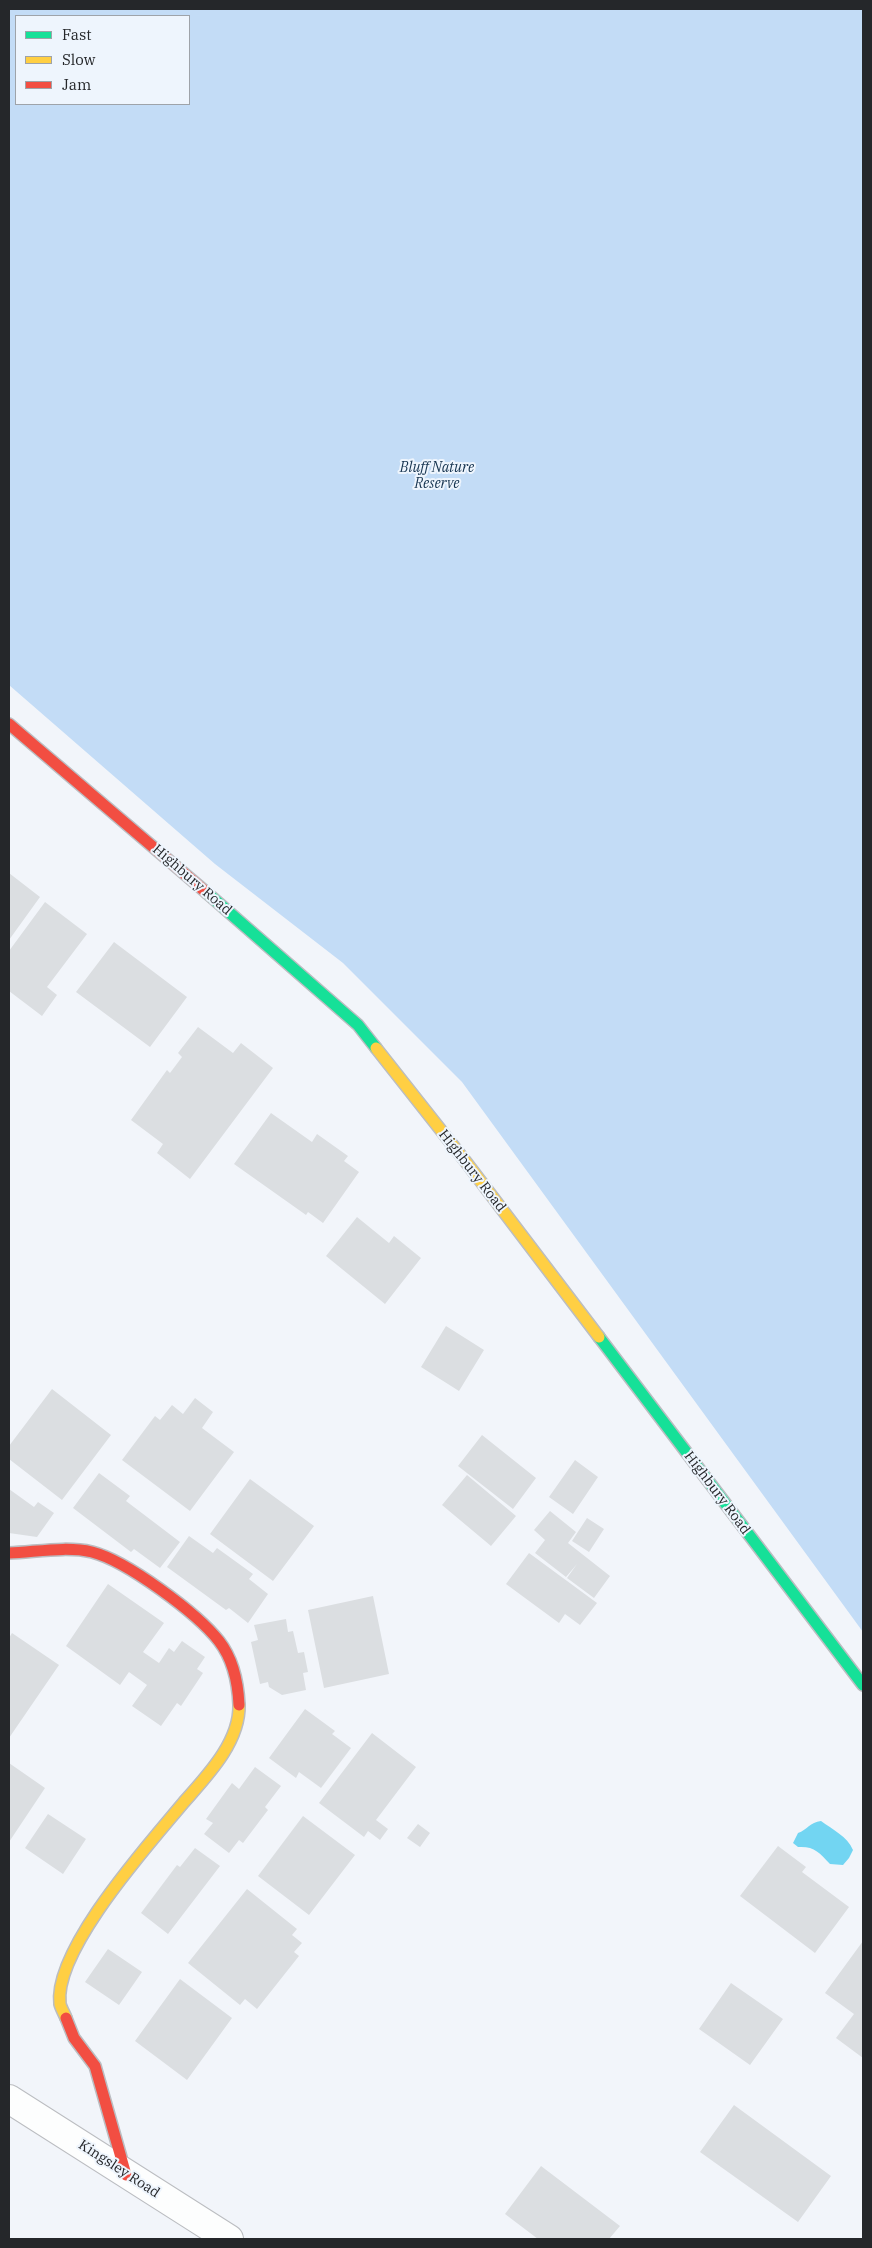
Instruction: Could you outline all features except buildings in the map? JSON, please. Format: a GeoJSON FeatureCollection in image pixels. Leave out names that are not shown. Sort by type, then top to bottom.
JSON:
{"type":"FeatureCollection","features":[{"type":"Feature","properties":{"kind":"street","name":"Highbury Road"},"geometry":{"type":"LineString","coordinates":[[9,724],[261,939],[358,1025],[466,1162],[863,1685]]}},
{"type":"Feature","properties":{"kind":"street"},"geometry":{"type":"LineString","coordinates":[[9,1553],[67,1550],[91,1552],[107,1557],[131,1569],[196,1617],[219,1641],[232,1664],[238,1687],[239,1715],[231,1739],[208,1774],[109,1893],[77,1946],[62,1979],[60,2004],[74,2038],[95,2066],[126,2174]]}},
{"type":"Feature","properties":{"kind":"street","name":"Kingsley Road"},"geometry":{"type":"LineString","coordinates":[[9,2099],[229,2239]]}},
{"type":"Feature","properties":{"kind":"green space","name":"Bluff Nature Reserve"},"geometry":{"type":"Polygon","coordinates":[[[9,9],[863,9],[863,1632],[462,1082],[343,963],[215,864],[9,685],[9,9]]]}},
{"type":"Feature","properties":{"kind":"water"},"geometry":{"type":"Polygon","coordinates":[[[821,1821],[843,1837],[853,1850],[843,1865],[830,1864],[816,1851],[798,1847],[793,1843],[798,1833],[821,1821]]]}},
{"type":"Feature","properties":{"kind":"traffic: fast"},"geometry":{"type":"LineString","coordinates":[[207,893],[358,1025],[376,1048]]}},
{"type":"Feature","properties":{"kind":"traffic: fast"},"geometry":{"type":"LineString","coordinates":[[599,1337],[863,1685]]}},
{"type":"Feature","properties":{"kind":"traffic: slow"},"geometry":{"type":"LineString","coordinates":[[376,1048],[466,1162],[599,1337]]}},
{"type":"Feature","properties":{"kind":"traffic: slow"},"geometry":{"type":"LineString","coordinates":[[66,2018],[60,2004],[62,1981],[72,1955],[87,1927],[128,1870],[212,1770],[234,1732],[238,1719],[239,1705]]}},
{"type":"Feature","properties":{"kind":"traffic: jam"},"geometry":{"type":"LineString","coordinates":[[9,724],[207,893]]}},
{"type":"Feature","properties":{"kind":"traffic: jam"},"geometry":{"type":"LineString","coordinates":[[9,1553],[61,1549],[82,1550],[107,1557],[142,1577],[195,1617],[219,1641],[228,1655],[234,1671],[239,1705]]}},
{"type":"Feature","properties":{"kind":"traffic: jam"},"geometry":{"type":"LineString","coordinates":[[66,2018],[74,2038],[95,2066],[126,2175]]}}]}
